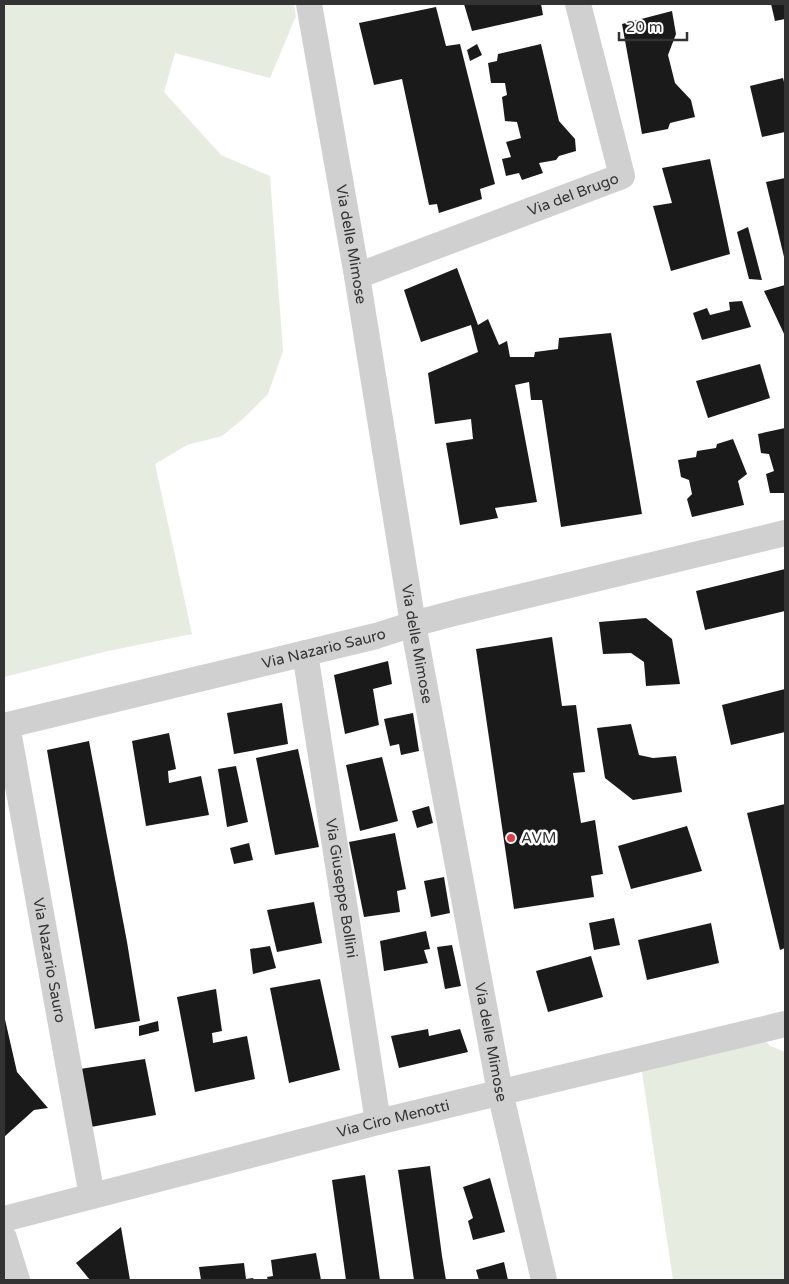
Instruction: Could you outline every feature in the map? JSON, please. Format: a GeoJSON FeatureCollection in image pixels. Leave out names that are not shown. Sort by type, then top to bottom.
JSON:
{"type":"FeatureCollection","features":[{"type":"Feature","properties":{"kind":"street","name":"Via delle Mimose"},"geometry":{"type":"LineString","coordinates":[[309,4],[357,276],[413,624],[500,1092],[544,1280]]}},
{"type":"Feature","properties":{"kind":"street","name":"Via del Brugo"},"geometry":{"type":"LineString","coordinates":[[357,276],[622,176],[578,4]]}},
{"type":"Feature","properties":{"kind":"street","name":"Via Nazario Sauro"},"geometry":{"type":"LineString","coordinates":[[92,1196],[6,726],[376,636],[413,624],[785,533]]}},
{"type":"Feature","properties":{"kind":"street","name":"Via Giuseppe Bollini"},"geometry":{"type":"LineString","coordinates":[[305,653],[378,1122]]}},
{"type":"Feature","properties":{"kind":"street","name":"Via Ciro Menotti"},"geometry":{"type":"LineString","coordinates":[[4,1220],[500,1092],[782,1030]]}},
{"type":"Feature","properties":{"kind":"street"},"geometry":{"type":"LineString","coordinates":[[4,1238],[17,1280]]}},
{"type":"Feature","properties":{"kind":"shaded area"},"geometry":{"type":"Polygon","coordinates":[[[4,4],[294,4],[296,16],[270,78],[175,53],[164,92],[221,155],[270,176],[283,351],[268,394],[244,418],[222,436],[187,445],[155,464],[192,634],[108,651],[4,677],[4,4]]]}},
{"type":"Feature","properties":{"kind":"shaded area"},"geometry":{"type":"Polygon","coordinates":[[[760,1034],[770,1046],[785,1052],[785,1280],[673,1280],[641,1065],[760,1034]]]}},
{"type":"Feature","properties":{"kind":"building"},"geometry":{"type":"Polygon","coordinates":[[[464,4],[541,4],[543,15],[472,31],[464,4]]]}},
{"type":"Feature","properties":{"kind":"building"},"geometry":{"type":"Polygon","coordinates":[[[771,4],[785,4],[785,19],[775,21],[771,4]]]}},
{"type":"Feature","properties":{"kind":"building"},"geometry":{"type":"Polygon","coordinates":[[[436,7],[446,46],[460,44],[495,184],[480,189],[482,199],[439,213],[437,204],[429,205],[402,79],[374,85],[359,23],[436,7]]]}},
{"type":"Feature","properties":{"kind":"building"},"geometry":{"type":"Polygon","coordinates":[[[672,11],[676,34],[668,55],[675,83],[691,100],[695,117],[670,123],[668,129],[642,134],[622,24],[672,11]]]}},
{"type":"Feature","properties":{"kind":"building"},"geometry":{"type":"Polygon","coordinates":[[[477,44],[482,55],[470,61],[467,50],[477,44]]]}},
{"type":"Feature","properties":{"kind":"building"},"geometry":{"type":"Polygon","coordinates":[[[541,44],[559,121],[575,139],[576,151],[559,156],[556,160],[539,163],[543,173],[522,180],[519,173],[506,176],[502,159],[511,157],[506,142],[521,138],[517,122],[505,121],[502,97],[507,95],[505,83],[491,83],[488,63],[497,61],[498,54],[541,44]]]}},
{"type":"Feature","properties":{"kind":"building"},"geometry":{"type":"Polygon","coordinates":[[[783,78],[785,86],[785,132],[762,137],[750,86],[783,78]]]}},
{"type":"Feature","properties":{"kind":"building"},"geometry":{"type":"Polygon","coordinates":[[[710,159],[730,254],[671,271],[653,206],[672,203],[662,168],[710,159]]]}},
{"type":"Feature","properties":{"kind":"building"},"geometry":{"type":"Polygon","coordinates":[[[785,178],[785,261],[766,182],[785,178]]]}},
{"type":"Feature","properties":{"kind":"building"},"geometry":{"type":"Polygon","coordinates":[[[748,227],[762,280],[749,279],[737,232],[748,227]]]}},
{"type":"Feature","properties":{"kind":"building"},"geometry":{"type":"Polygon","coordinates":[[[457,268],[478,325],[488,319],[499,345],[507,341],[510,357],[534,357],[535,352],[558,349],[559,338],[611,333],[642,514],[561,527],[542,400],[531,400],[529,382],[515,385],[537,502],[495,508],[498,518],[460,525],[446,443],[473,439],[471,419],[435,424],[428,373],[478,352],[471,325],[421,342],[404,290],[457,268]]]}},
{"type":"Feature","properties":{"kind":"building"},"geometry":{"type":"Polygon","coordinates":[[[785,285],[785,336],[764,291],[785,285]]]}},
{"type":"Feature","properties":{"kind":"building"},"geometry":{"type":"Polygon","coordinates":[[[742,301],[751,327],[702,340],[693,313],[707,308],[710,315],[730,310],[729,302],[742,301]]]}},
{"type":"Feature","properties":{"kind":"building"},"geometry":{"type":"Polygon","coordinates":[[[760,364],[770,398],[708,418],[696,381],[760,364]]]}},
{"type":"Feature","properties":{"kind":"building"},"geometry":{"type":"Polygon","coordinates":[[[785,428],[785,493],[770,493],[766,474],[774,471],[769,454],[761,453],[758,434],[785,428]]]}},
{"type":"Feature","properties":{"kind":"building"},"geometry":{"type":"Polygon","coordinates":[[[733,439],[747,474],[738,481],[744,505],[692,517],[687,499],[692,494],[689,480],[681,477],[678,460],[696,457],[697,451],[716,448],[717,444],[733,439]]]}},
{"type":"Feature","properties":{"kind":"building"},"geometry":{"type":"Polygon","coordinates":[[[785,569],[785,611],[705,630],[696,591],[785,569]]]}},
{"type":"Feature","properties":{"kind":"building"},"geometry":{"type":"Polygon","coordinates":[[[646,618],[672,639],[680,684],[646,686],[644,662],[631,653],[603,654],[599,622],[646,618]]]}},
{"type":"Feature","properties":{"kind":"building"},"geometry":{"type":"Polygon","coordinates":[[[552,637],[562,706],[576,705],[585,772],[573,773],[581,823],[595,820],[603,874],[591,876],[594,897],[514,909],[476,649],[552,637]]]}},
{"type":"Feature","properties":{"kind":"building"},"geometry":{"type":"Polygon","coordinates":[[[388,661],[392,684],[373,689],[379,725],[345,734],[334,675],[388,661]]]}},
{"type":"Feature","properties":{"kind":"building"},"geometry":{"type":"Polygon","coordinates":[[[785,689],[785,732],[731,745],[722,705],[785,689]]]}},
{"type":"Feature","properties":{"kind":"building"},"geometry":{"type":"Polygon","coordinates":[[[282,703],[288,744],[234,754],[227,713],[282,703]]]}},
{"type":"Feature","properties":{"kind":"building"},"geometry":{"type":"Polygon","coordinates":[[[413,713],[419,751],[401,755],[399,744],[390,746],[384,719],[413,713]]]}},
{"type":"Feature","properties":{"kind":"building"},"geometry":{"type":"Polygon","coordinates":[[[631,724],[639,755],[653,758],[676,756],[682,792],[633,800],[605,778],[597,728],[631,724]]]}},
{"type":"Feature","properties":{"kind":"building"},"geometry":{"type":"Polygon","coordinates":[[[169,733],[176,769],[168,771],[169,783],[201,776],[209,815],[146,826],[132,741],[169,733]]]}},
{"type":"Feature","properties":{"kind":"building"},"geometry":{"type":"Polygon","coordinates":[[[89,741],[140,1021],[95,1029],[47,750],[89,741]]]}},
{"type":"Feature","properties":{"kind":"building"},"geometry":{"type":"Polygon","coordinates":[[[298,749],[319,847],[275,855],[256,758],[298,749]]]}},
{"type":"Feature","properties":{"kind":"building"},"geometry":{"type":"Polygon","coordinates":[[[382,757],[398,821],[360,831],[346,765],[382,757]]]}},
{"type":"Feature","properties":{"kind":"building"},"geometry":{"type":"Polygon","coordinates":[[[236,766],[248,822],[227,827],[218,769],[236,766]]]}},
{"type":"Feature","properties":{"kind":"building"},"geometry":{"type":"Polygon","coordinates":[[[785,804],[785,948],[780,950],[747,813],[785,804]]]}},
{"type":"Feature","properties":{"kind":"building"},"geometry":{"type":"Polygon","coordinates":[[[429,806],[433,823],[417,828],[412,811],[429,806]]]}},
{"type":"Feature","properties":{"kind":"building"},"geometry":{"type":"Polygon","coordinates":[[[687,826],[702,871],[631,889],[618,846],[687,826]]]}},
{"type":"Feature","properties":{"kind":"building"},"geometry":{"type":"Polygon","coordinates":[[[395,833],[406,889],[397,891],[400,912],[364,917],[349,842],[395,833]]]}},
{"type":"Feature","properties":{"kind":"building"},"geometry":{"type":"Polygon","coordinates":[[[249,843],[253,860],[234,864],[230,848],[249,843]]]}},
{"type":"Feature","properties":{"kind":"building"},"geometry":{"type":"Polygon","coordinates":[[[444,877],[450,913],[431,917],[424,881],[444,877]]]}},
{"type":"Feature","properties":{"kind":"building"},"geometry":{"type":"Polygon","coordinates":[[[314,902],[322,943],[277,952],[267,910],[314,902]]]}},
{"type":"Feature","properties":{"kind":"building"},"geometry":{"type":"Polygon","coordinates":[[[614,918],[620,945],[594,950],[589,923],[614,918]]]}},
{"type":"Feature","properties":{"kind":"building"},"geometry":{"type":"Polygon","coordinates":[[[711,923],[719,963],[647,980],[638,940],[711,923]]]}},
{"type":"Feature","properties":{"kind":"building"},"geometry":{"type":"Polygon","coordinates":[[[426,931],[430,949],[424,950],[428,963],[384,971],[380,941],[426,931]]]}},
{"type":"Feature","properties":{"kind":"building"},"geometry":{"type":"Polygon","coordinates":[[[452,945],[461,986],[445,989],[437,947],[452,945]]]}},
{"type":"Feature","properties":{"kind":"building"},"geometry":{"type":"Polygon","coordinates":[[[270,946],[276,968],[253,974],[250,949],[270,946]]]}},
{"type":"Feature","properties":{"kind":"building"},"geometry":{"type":"Polygon","coordinates":[[[591,956],[603,997],[548,1012],[536,971],[591,956]]]}},
{"type":"Feature","properties":{"kind":"building"},"geometry":{"type":"Polygon","coordinates":[[[320,979],[340,1070],[289,1083],[270,988],[320,979]]]}},
{"type":"Feature","properties":{"kind":"building"},"geometry":{"type":"Polygon","coordinates":[[[216,989],[222,1031],[212,1033],[213,1043],[247,1036],[255,1079],[195,1092],[177,997],[216,989]]]}},
{"type":"Feature","properties":{"kind":"building"},"geometry":{"type":"Polygon","coordinates":[[[4,1015],[17,1072],[48,1108],[34,1110],[4,1137],[4,1015]]]}},
{"type":"Feature","properties":{"kind":"building"},"geometry":{"type":"Polygon","coordinates":[[[158,1021],[159,1031],[139,1036],[139,1026],[158,1021]]]}},
{"type":"Feature","properties":{"kind":"building"},"geometry":{"type":"Polygon","coordinates":[[[428,1029],[429,1036],[460,1029],[468,1052],[399,1068],[391,1036],[428,1029]]]}},
{"type":"Feature","properties":{"kind":"building"},"geometry":{"type":"Polygon","coordinates":[[[145,1059],[156,1115],[91,1127],[80,1069],[145,1059]]]}},
{"type":"Feature","properties":{"kind":"building"},"geometry":{"type":"Polygon","coordinates":[[[430,1166],[446,1280],[414,1280],[398,1170],[430,1166]]]}},
{"type":"Feature","properties":{"kind":"building"},"geometry":{"type":"Polygon","coordinates":[[[365,1175],[380,1280],[346,1280],[332,1180],[365,1175]]]}},
{"type":"Feature","properties":{"kind":"building"},"geometry":{"type":"Polygon","coordinates":[[[490,1178],[505,1232],[473,1240],[468,1221],[473,1218],[463,1187],[490,1178]]]}},
{"type":"Feature","properties":{"kind":"building"},"geometry":{"type":"Polygon","coordinates":[[[121,1227],[130,1280],[90,1280],[76,1263],[121,1227]]]}},
{"type":"Feature","properties":{"kind":"building"},"geometry":{"type":"Polygon","coordinates":[[[316,1253],[321,1280],[268,1280],[267,1277],[273,1276],[271,1260],[316,1253]]]}},
{"type":"Feature","properties":{"kind":"building"},"geometry":{"type":"Polygon","coordinates":[[[504,1262],[508,1280],[479,1280],[476,1270],[504,1262]]]}},
{"type":"Feature","properties":{"kind":"building"},"geometry":{"type":"Polygon","coordinates":[[[244,1263],[246,1279],[253,1278],[254,1280],[201,1280],[199,1267],[244,1263]]]}},
{"type":"Feature","properties":{"kind":"place","name":"AVM"},"geometry":{"type":"Point","coordinates":[511,838]}}]}
